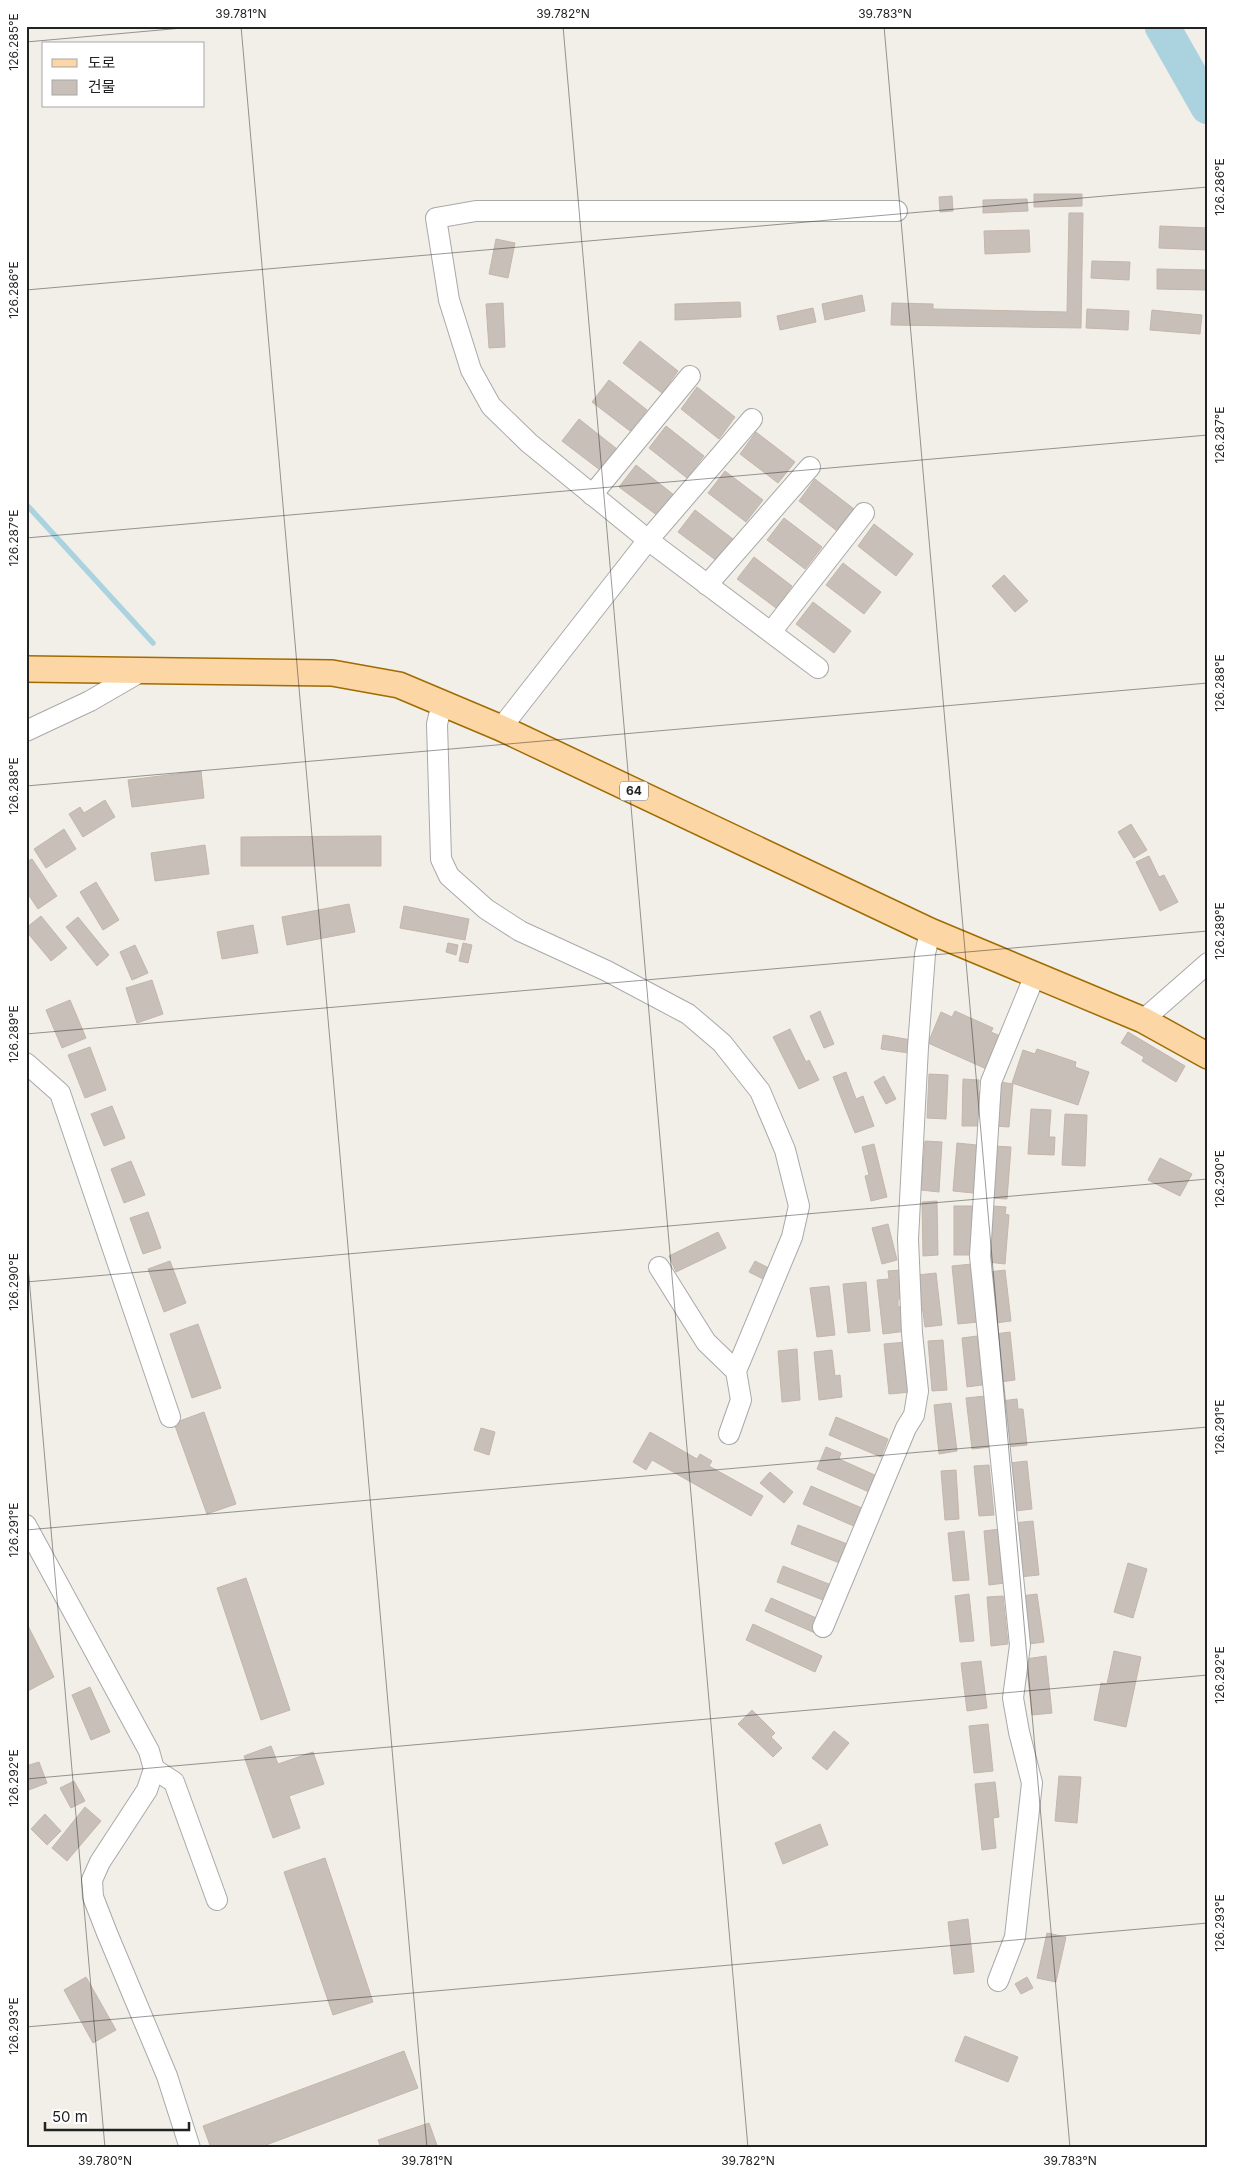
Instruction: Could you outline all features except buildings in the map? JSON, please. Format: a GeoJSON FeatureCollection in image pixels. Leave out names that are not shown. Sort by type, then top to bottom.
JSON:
{"type":"FeatureCollection","features":[{"type":"Feature","properties":{"kind":"main road","name":"64"},"geometry":{"type":"LineString","coordinates":[[26,669],[140,672],[332,673],[399,685],[501,728],[930,931],[1143,1020],[1208,1056]]}},
{"type":"Feature","properties":{"kind":"street"},"geometry":{"type":"LineString","coordinates":[[818,668],[648,540],[528,442],[491,406],[471,370],[448,300],[436,218],[476,211],[897,211]]}},
{"type":"Feature","properties":{"kind":"street"},"geometry":{"type":"LineString","coordinates":[[592,495],[690,376]]}},
{"type":"Feature","properties":{"kind":"street"},"geometry":{"type":"LineString","coordinates":[[501,728],[648,540],[752,419]]}},
{"type":"Feature","properties":{"kind":"street"},"geometry":{"type":"LineString","coordinates":[[707,585],[810,467]]}},
{"type":"Feature","properties":{"kind":"street"},"geometry":{"type":"LineString","coordinates":[[771,632],[864,513]]}},
{"type":"Feature","properties":{"kind":"street"},"geometry":{"type":"LineString","coordinates":[[26,731],[90,701],[140,672]]}},
{"type":"Feature","properties":{"kind":"street"},"geometry":{"type":"LineString","coordinates":[[442,703],[436,724],[441,859],[449,876],[486,909],[520,931],[607,971],[688,1014],[722,1043],[760,1091],[785,1150],[800,1206],[792,1237],[736,1370],[741,1400],[729,1434]]}},
{"type":"Feature","properties":{"kind":"street"},"geometry":{"type":"LineString","coordinates":[[824,1627],[906,1428],[914,1415],[918,1391],[912,1333],[908,1239],[919,1037],[925,954],[930,931]]}},
{"type":"Feature","properties":{"kind":"street"},"geometry":{"type":"LineString","coordinates":[[1143,1020],[1208,963]]}},
{"type":"Feature","properties":{"kind":"street"},"geometry":{"type":"LineString","coordinates":[[998,1981],[1015,1937],[1032,1783],[1013,1698],[1020,1645],[980,1256],[991,1082],[1035,976]]}},
{"type":"Feature","properties":{"kind":"street"},"geometry":{"type":"LineString","coordinates":[[26,1063],[60,1093],[170,1417]]}},
{"type":"Feature","properties":{"kind":"street"},"geometry":{"type":"LineString","coordinates":[[659,1267],[706,1342],[736,1370]]}},
{"type":"Feature","properties":{"kind":"street"},"geometry":{"type":"LineString","coordinates":[[26,1525],[149,1751],[154,1769],[147,1790],[100,1862],[92,1880],[93,1897],[167,2076],[190,2148]]}},
{"type":"Feature","properties":{"kind":"street"},"geometry":{"type":"LineString","coordinates":[[154,1769],[174,1782],[217,1900]]}},
{"type":"Feature","properties":{"kind":"waterway"},"geometry":{"type":"LineString","coordinates":[[1162,26],[1208,107]]}},
{"type":"Feature","properties":{"kind":"waterway"},"geometry":{"type":"LineString","coordinates":[[26,504],[153,643]]}}]}
